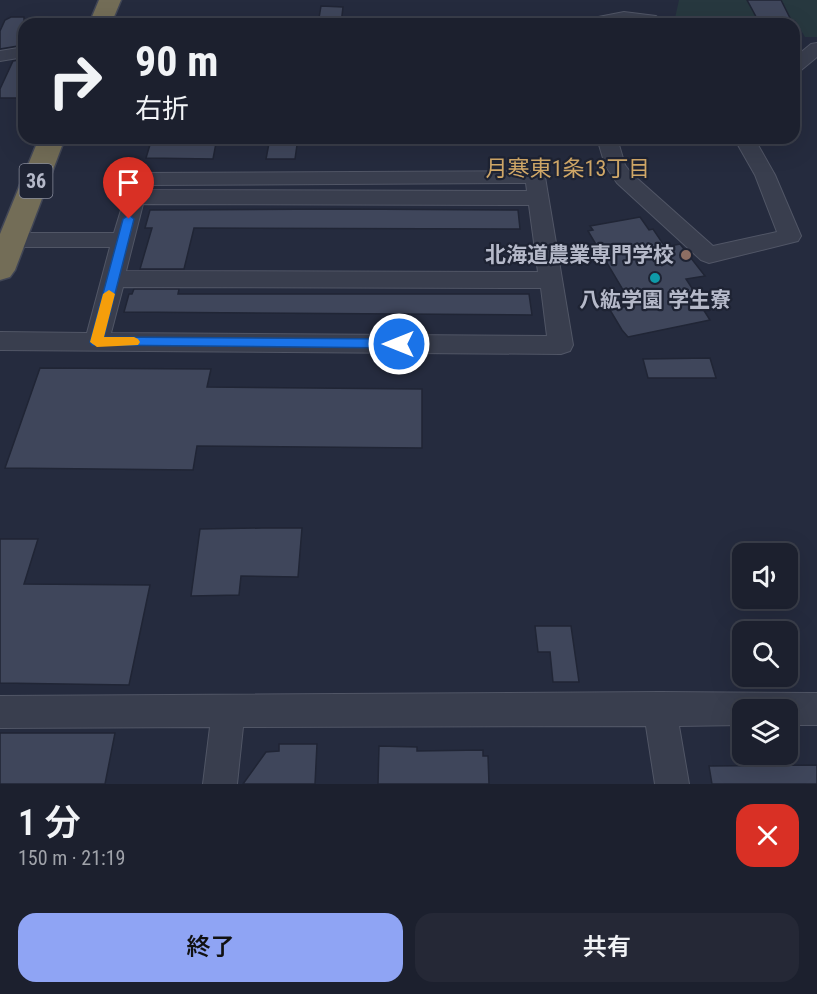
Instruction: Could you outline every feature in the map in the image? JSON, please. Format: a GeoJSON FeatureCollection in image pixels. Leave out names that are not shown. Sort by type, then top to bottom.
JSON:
{"type":"FeatureCollection","features":[{"type":"Feature","properties":{"kind":"highway"},"geometry":{"type":"LineString","coordinates":[[102,18],[110,0]]}},
{"type":"Feature","properties":{"kind":"highway","name":"36"},"geometry":{"type":"LineString","coordinates":[[0,270],[10,231],[49,144]]}},
{"type":"Feature","properties":{"kind":"street"},"geometry":{"type":"LineString","coordinates":[[618,18],[628,16],[640,18]]}},
{"type":"Feature","properties":{"kind":"street"},"geometry":{"type":"LineString","coordinates":[[800,46],[817,47]]}},
{"type":"Feature","properties":{"kind":"street"},"geometry":{"type":"LineString","coordinates":[[800,62],[817,47]]}},
{"type":"Feature","properties":{"kind":"street"},"geometry":{"type":"LineString","coordinates":[[0,56],[18,53]]}},
{"type":"Feature","properties":{"kind":"street"},"geometry":{"type":"LineString","coordinates":[[609,144],[615,165],[624,178],[709,255],[790,236],[765,175],[747,144]]}},
{"type":"Feature","properties":{"kind":"street"},"geometry":{"type":"LineString","coordinates":[[0,341],[97,342],[561,345],[535,177],[139,179],[97,342]]}},
{"type":"Feature","properties":{"kind":"street"},"geometry":{"type":"LineString","coordinates":[[10,231],[123,240]]}},
{"type":"Feature","properties":{"kind":"street"},"geometry":{"type":"LineString","coordinates":[[113,279],[551,280]]}},
{"type":"Feature","properties":{"kind":"street"},"geometry":{"type":"LineString","coordinates":[[660,708],[672,784]]}},
{"type":"Feature","properties":{"kind":"street"},"geometry":{"type":"LineString","coordinates":[[0,712],[817,709]]}},
{"type":"Feature","properties":{"kind":"street"},"geometry":{"type":"LineString","coordinates":[[220,784],[229,710]]}},
{"type":"Feature","properties":{"kind":"shaded area"},"geometry":{"type":"Polygon","coordinates":[[[679,0],[817,0],[817,37],[805,37],[800,28],[800,18],[675,18],[679,0]]]}},
{"type":"Feature","properties":{"kind":"building"},"geometry":{"type":"Polygon","coordinates":[[[747,0],[781,0],[790,18],[757,18],[747,0]]]}},
{"type":"Feature","properties":{"kind":"building"},"geometry":{"type":"Polygon","coordinates":[[[321,6],[343,7],[342,18],[319,18],[321,6]]]}},
{"type":"Feature","properties":{"kind":"building"},"geometry":{"type":"Polygon","coordinates":[[[11,17],[24,17],[18,18],[18,46],[0,49],[0,31],[5,20],[11,17]]]}},
{"type":"Feature","properties":{"kind":"building"},"geometry":{"type":"Polygon","coordinates":[[[18,60],[17,98],[0,98],[0,89],[13,61],[18,60]]]}},
{"type":"Feature","properties":{"kind":"building"},"geometry":{"type":"Polygon","coordinates":[[[150,144],[216,144],[213,159],[146,158],[150,144]]]}},
{"type":"Feature","properties":{"kind":"building"},"geometry":{"type":"Polygon","coordinates":[[[269,144],[297,144],[295,159],[266,159],[269,144]]]}},
{"type":"Feature","properties":{"kind":"building"},"geometry":{"type":"Polygon","coordinates":[[[150,210],[518,210],[520,229],[194,228],[184,269],[140,269],[152,228],[145,228],[150,210]]]}},
{"type":"Feature","properties":{"kind":"building","name":"八紘学園 学生寮"},"geometry":{"type":"Polygon","coordinates":[[[640,217],[649,230],[653,229],[665,247],[680,244],[705,276],[686,279],[710,320],[628,337],[622,330],[610,310],[632,305],[588,231],[593,230],[590,226],[640,217]]]}},
{"type":"Feature","properties":{"kind":"building"},"geometry":{"type":"Polygon","coordinates":[[[134,289],[179,289],[178,294],[529,294],[532,315],[124,312],[129,294],[132,294],[134,289]]]}},
{"type":"Feature","properties":{"kind":"building"},"geometry":{"type":"Polygon","coordinates":[[[710,358],[716,378],[648,378],[643,359],[710,358]]]}},
{"type":"Feature","properties":{"kind":"building"},"geometry":{"type":"Polygon","coordinates":[[[40,368],[211,369],[207,387],[422,389],[422,448],[197,446],[193,470],[5,468],[40,368]]]}},
{"type":"Feature","properties":{"kind":"building"},"geometry":{"type":"Polygon","coordinates":[[[302,528],[298,577],[241,576],[239,595],[191,596],[200,529],[302,528]]]}},
{"type":"Feature","properties":{"kind":"building"},"geometry":{"type":"Polygon","coordinates":[[[0,539],[38,539],[24,584],[150,585],[129,685],[0,683],[0,539]]]}},
{"type":"Feature","properties":{"kind":"building"},"geometry":{"type":"Polygon","coordinates":[[[535,626],[571,626],[579,682],[553,682],[550,652],[538,652],[535,626]]]}},
{"type":"Feature","properties":{"kind":"building"},"geometry":{"type":"Polygon","coordinates":[[[0,733],[115,733],[105,784],[0,784],[0,733]]]}},
{"type":"Feature","properties":{"kind":"building"},"geometry":{"type":"Polygon","coordinates":[[[279,744],[317,744],[315,784],[243,784],[266,752],[279,751],[279,744]]]}},
{"type":"Feature","properties":{"kind":"building"},"geometry":{"type":"Polygon","coordinates":[[[379,746],[417,747],[417,751],[483,750],[483,756],[488,756],[489,784],[378,784],[379,746]]]}},
{"type":"Feature","properties":{"kind":"building"},"geometry":{"type":"Polygon","coordinates":[[[817,765],[817,784],[712,784],[709,766],[817,765]]]}},
{"type":"Feature","properties":{"kind":"slow traffic"},"geometry":{"type":"LineString","coordinates":[[109,294],[97,342],[134,342]]}},
{"type":"Feature","properties":{"kind":"place","name":"北海道農業専門学校"},"geometry":{"type":"Point","coordinates":[686,255]}},
{"type":"Feature","properties":{"kind":"place","name":"八紘学園 学生寮"},"geometry":{"type":"Point","coordinates":[655,278]}},
{"type":"Feature","properties":{"kind":"district","name":"月寒東1条13丁目"},"geometry":{"type":"Point","coordinates":[568,168]}},
{"type":"Feature","properties":{"kind":"route"},"geometry":{"type":"LineString","coordinates":[[129,219],[97,342],[399,344]]}}]}
